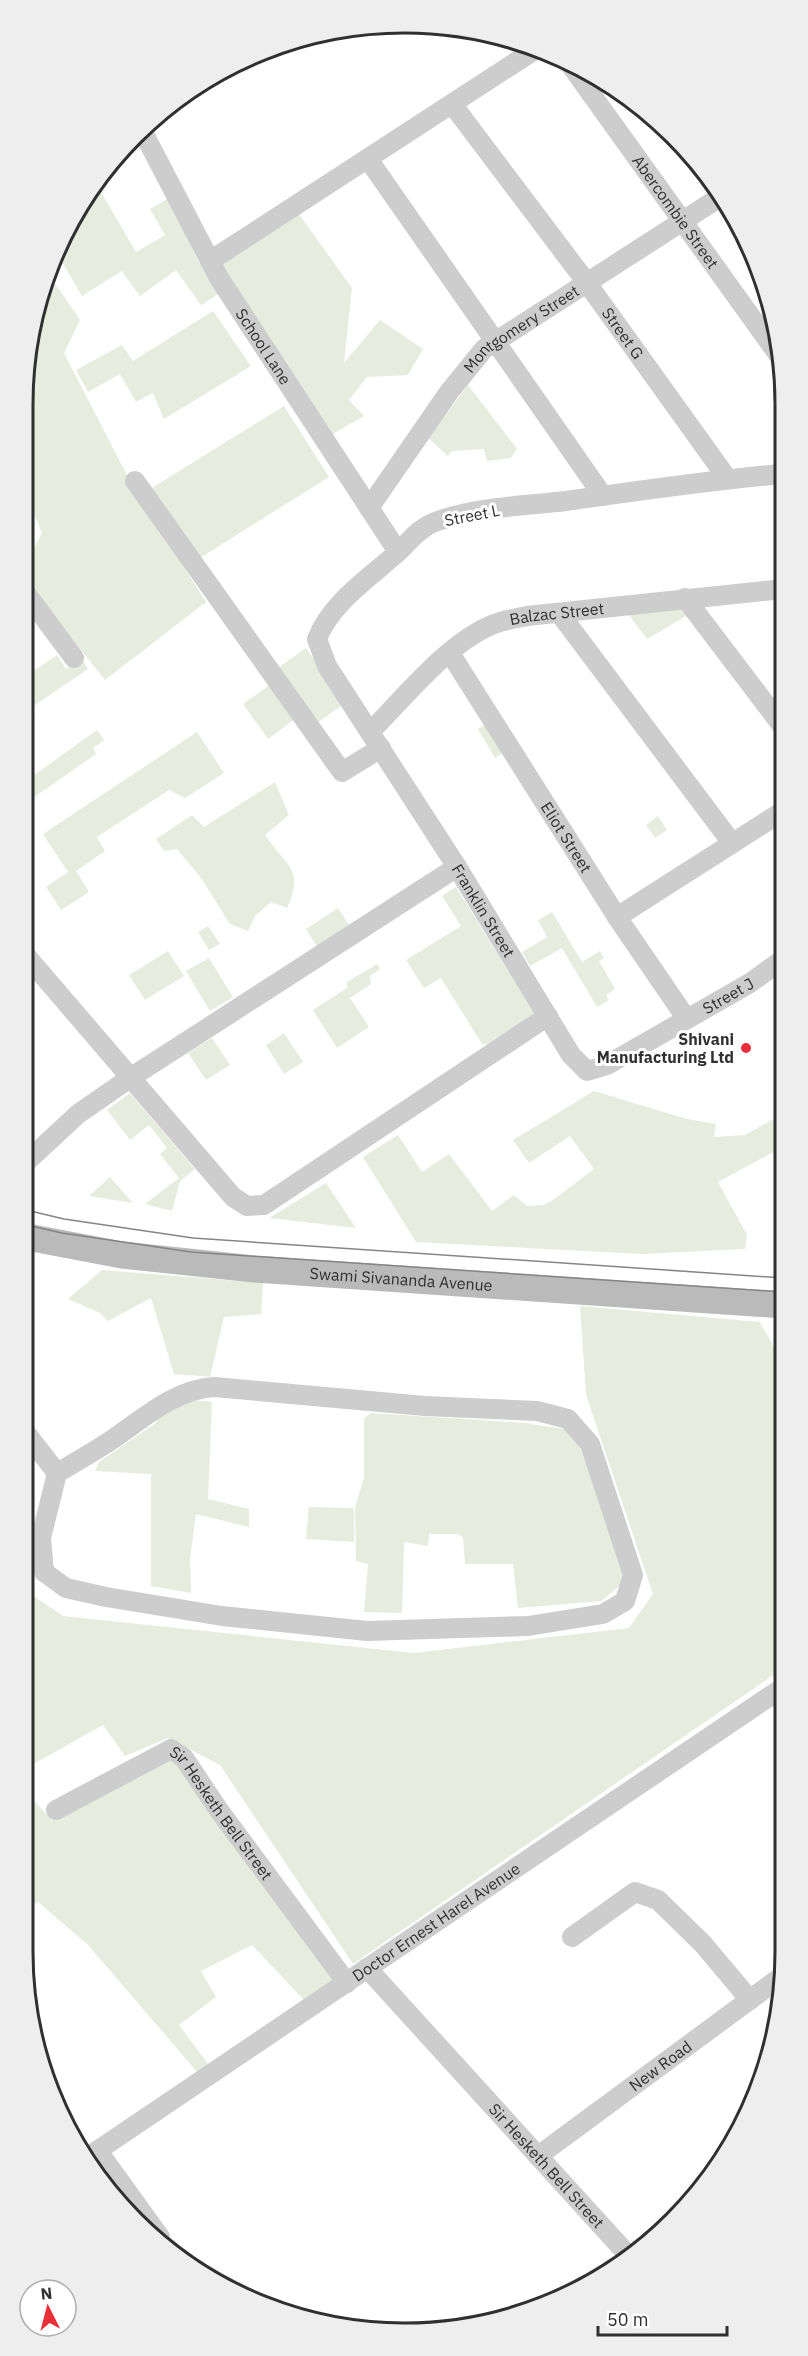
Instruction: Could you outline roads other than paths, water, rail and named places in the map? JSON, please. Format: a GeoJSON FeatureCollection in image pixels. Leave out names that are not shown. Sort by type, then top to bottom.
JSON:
{"type":"FeatureCollection","features":[{"type":"Feature","properties":{"kind":"street"},"geometry":{"type":"LineString","coordinates":[[210,261],[528,55]]}},
{"type":"Feature","properties":{"kind":"street","name":"Abercombie Street"},"geometry":{"type":"LineString","coordinates":[[579,77],[770,343]]}},
{"type":"Feature","properties":{"kind":"street","name":"Street G"},"geometry":{"type":"LineString","coordinates":[[452,104],[587,283],[727,478]]}},
{"type":"Feature","properties":{"kind":"street","name":"School Lane"},"geometry":{"type":"LineString","coordinates":[[146,138],[210,261],[399,552]]}},
{"type":"Feature","properties":{"kind":"street"},"geometry":{"type":"LineString","coordinates":[[368,159],[603,496]]}},
{"type":"Feature","properties":{"kind":"street","name":"Montgomery Street"},"geometry":{"type":"LineString","coordinates":[[369,508],[449,392],[484,349],[714,201]]}},
{"type":"Feature","properties":{"kind":"street","name":"Street L"},"geometry":{"type":"LineString","coordinates":[[376,739],[327,666],[316,639],[327,620],[353,592],[399,552],[419,531],[442,520],[727,478],[775,475]]}},
{"type":"Feature","properties":{"kind":"street","name":"Balzac Street"},"geometry":{"type":"LineString","coordinates":[[135,480],[342,772],[376,739],[450,652],[471,637],[500,622],[685,598],[775,590]]}},
{"type":"Feature","properties":{"kind":"street"},"geometry":{"type":"LineString","coordinates":[[685,598],[775,716]]}},
{"type":"Feature","properties":{"kind":"street"},"geometry":{"type":"LineString","coordinates":[[33,603],[74,658]]}},
{"type":"Feature","properties":{"kind":"street"},"geometry":{"type":"LineString","coordinates":[[560,614],[732,843]]}},
{"type":"Feature","properties":{"kind":"street","name":"Eliot Street"},"geometry":{"type":"LineString","coordinates":[[450,652],[617,917],[686,1018]]}},
{"type":"Feature","properties":{"kind":"street","name":"Franklin Street"},"geometry":{"type":"LineString","coordinates":[[376,739],[571,1055],[587,1071],[607,1065]]}},
{"type":"Feature","properties":{"kind":"street"},"geometry":{"type":"LineString","coordinates":[[617,917],[775,816]]}},
{"type":"Feature","properties":{"kind":"street"},"geometry":{"type":"LineString","coordinates":[[33,1156],[78,1114],[130,1078],[457,867]]}},
{"type":"Feature","properties":{"kind":"street"},"geometry":{"type":"LineString","coordinates":[[33,964],[233,1197],[247,1206],[264,1205],[548,1016]]}},
{"type":"Feature","properties":{"kind":"street","name":"Street J"},"geometry":{"type":"LineString","coordinates":[[607,1065],[750,983],[775,965]]}},
{"type":"Feature","properties":{"kind":"street","name":"Swami Sivananda Avenue"},"geometry":{"type":"LineString","coordinates":[[33,1238],[123,1255],[254,1269],[775,1304]]}},
{"type":"Feature","properties":{"kind":"street"},"geometry":{"type":"LineString","coordinates":[[214,1387],[425,1406],[537,1411],[568,1419],[590,1444],[633,1575],[625,1601],[603,1614],[528,1626],[367,1631],[222,1616],[106,1598],[66,1588],[45,1572],[41,1538],[57,1473],[111,1440],[162,1403],[198,1388],[214,1387]]}},
{"type":"Feature","properties":{"kind":"street"},"geometry":{"type":"LineString","coordinates":[[33,1442],[57,1473]]}},
{"type":"Feature","properties":{"kind":"street","name":"Doctor Ernest Harel Avenue"},"geometry":{"type":"LineString","coordinates":[[93,2154],[775,1693]]}},
{"type":"Feature","properties":{"kind":"street","name":"Sir Hesketh Bell Street"},"geometry":{"type":"LineString","coordinates":[[56,1810],[171,1749],[184,1758],[218,1809],[347,1983]]}},
{"type":"Feature","properties":{"kind":"street"},"geometry":{"type":"LineString","coordinates":[[572,1937],[635,1892],[650,1897],[658,1900],[703,1944],[750,2000]]}},
{"type":"Feature","properties":{"kind":"street","name":"Sir Hesketh Bell Street"},"geometry":{"type":"LineString","coordinates":[[367,1968],[624,2250]]}},
{"type":"Feature","properties":{"kind":"street","name":"New Road"},"geometry":{"type":"LineString","coordinates":[[538,2156],[773,1982]]}},
{"type":"Feature","properties":{"kind":"street"},"geometry":{"type":"LineString","coordinates":[[95,2157],[139,2211]]}},
{"type":"Feature","properties":{"kind":"tram line"},"geometry":{"type":"LineString","coordinates":[[33,1212],[64,1219],[193,1238],[775,1277]]}},
{"type":"Feature","properties":{"kind":"tram line"},"geometry":{"type":"LineString","coordinates":[[33,1226],[62,1233],[191,1252],[775,1291]]}},
{"type":"Feature","properties":{"kind":"place","name":"Shivani Manufacturing Ltd"},"geometry":{"type":"Point","coordinates":[746,1048]}}]}
